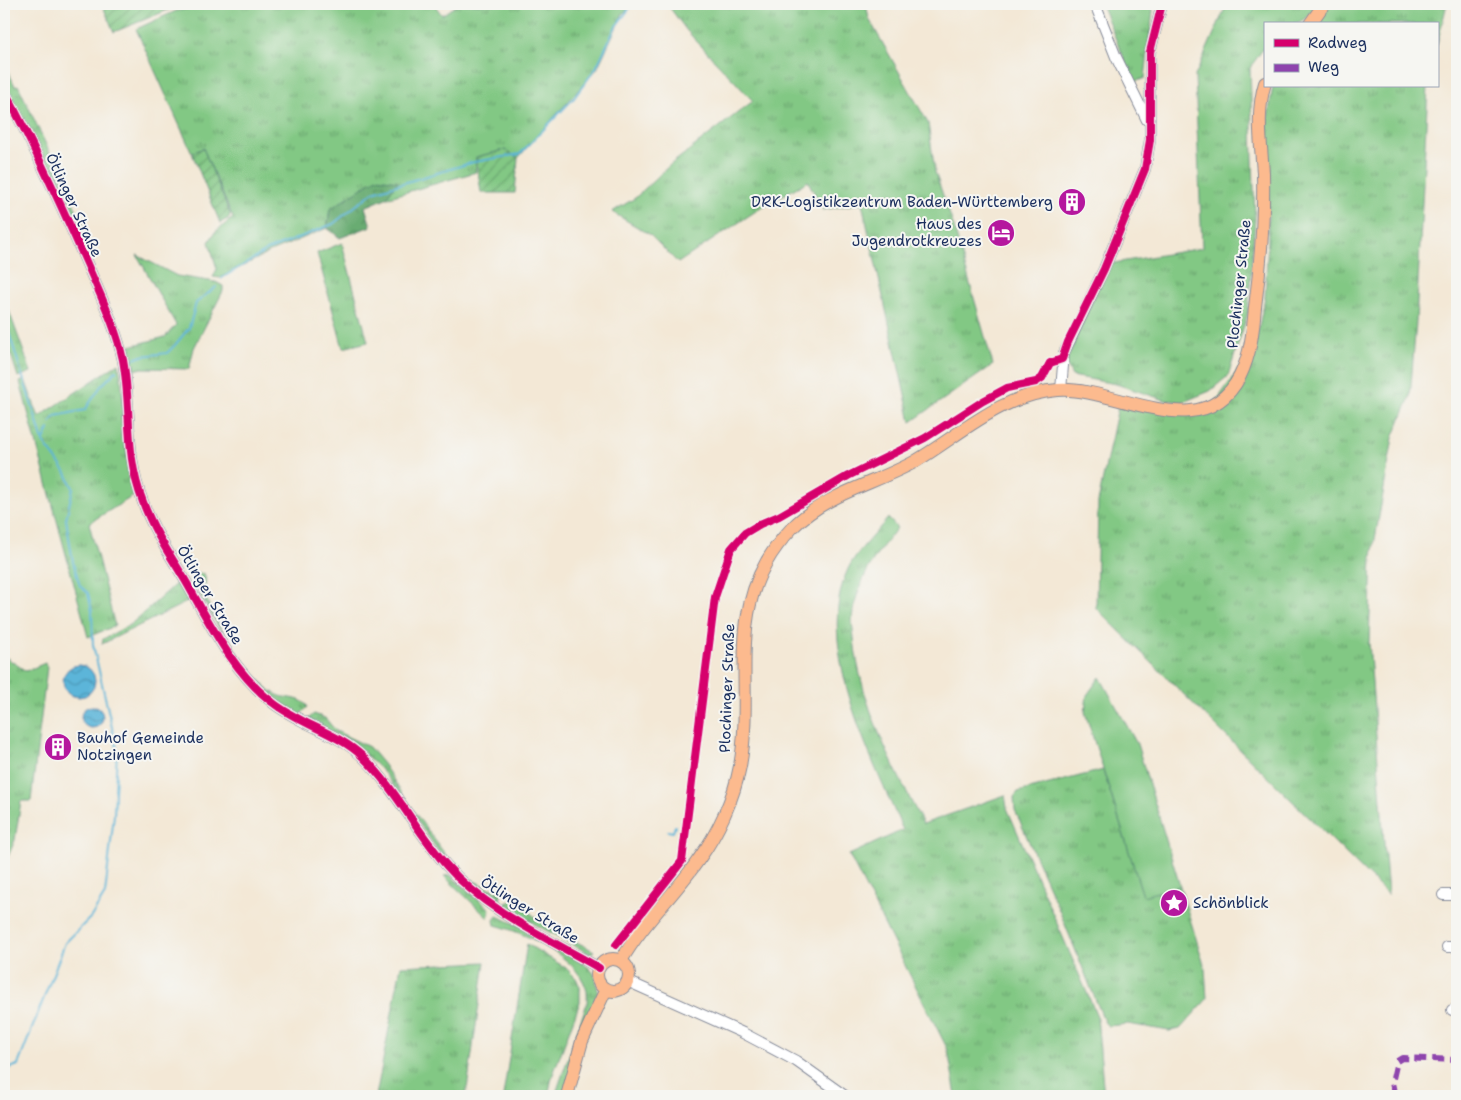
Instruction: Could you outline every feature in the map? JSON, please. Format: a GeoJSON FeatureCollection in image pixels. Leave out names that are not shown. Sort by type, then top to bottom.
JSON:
{"type":"FeatureCollection","features":[{"type":"Feature","properties":{"kind":"main road"},"geometry":{"type":"LineString","coordinates":[[1311,22],[1324,4]]}},
{"type":"Feature","properties":{"kind":"main road","name":"Plochinger Straße"},"geometry":{"type":"LineString","coordinates":[[621,961],[646,925],[700,859],[718,828],[740,767],[743,740],[743,654],[746,618],[760,577],[772,555],[792,528],[812,511],[839,495],[914,461],[988,413],[1015,400],[1061,390],[1116,397],[1166,411],[1193,412],[1208,406],[1226,394],[1240,377],[1250,348],[1260,270],[1263,207],[1260,114],[1264,88]]}},
{"type":"Feature","properties":{"kind":"main road"},"geometry":{"type":"LineString","coordinates":[[610,959],[621,961],[627,968],[628,982],[620,990],[606,989],[598,980],[599,968],[610,959]]}},
{"type":"Feature","properties":{"kind":"main road"},"geometry":{"type":"LineString","coordinates":[[567,1096],[582,1041],[606,989]]}},
{"type":"Feature","properties":{"kind":"street"},"geometry":{"type":"LineString","coordinates":[[1095,4],[1116,57],[1149,123]]}},
{"type":"Feature","properties":{"kind":"street"},"geometry":{"type":"LineString","coordinates":[[1061,390],[1064,353],[1104,269],[1145,169],[1150,146],[1150,52],[1162,4]]}},
{"type":"Feature","properties":{"kind":"street","name":"Ötlinger Straße"},"geometry":{"type":"LineString","coordinates":[[4,90],[51,185],[114,326],[123,360],[130,454],[135,481],[144,507],[156,532],[232,659],[255,688],[292,717],[360,754],[393,792],[446,866],[463,883],[486,901],[599,968]]}},
{"type":"Feature","properties":{"kind":"street"},"geometry":{"type":"LineString","coordinates":[[1443,895],[1457,895]]}},
{"type":"Feature","properties":{"kind":"street"},"geometry":{"type":"LineString","coordinates":[[628,982],[743,1032],[796,1061],[845,1096]]}},
{"type":"Feature","properties":{"kind":"green space"},"geometry":{"type":"Polygon","coordinates":[[[102,4],[171,4],[173,8],[114,32],[102,4]]]}},
{"type":"Feature","properties":{"kind":"green space"},"geometry":{"type":"Polygon","coordinates":[[[212,4],[434,4],[442,15],[458,4],[636,4],[623,13],[597,69],[518,158],[505,150],[476,157],[476,172],[386,198],[397,181],[330,209],[327,228],[270,252],[220,278],[213,277],[217,269],[209,242],[215,232],[233,218],[203,148],[192,153],[136,29],[176,11],[212,4]]]}},
{"type":"Feature","properties":{"kind":"green space"},"geometry":{"type":"Polygon","coordinates":[[[667,4],[866,4],[869,19],[928,123],[935,172],[953,224],[993,365],[911,422],[862,203],[823,210],[808,181],[762,207],[678,263],[649,234],[612,212],[635,198],[670,165],[753,101],[687,31],[667,4]]]}},
{"type":"Feature","properties":{"kind":"green space"},"geometry":{"type":"Polygon","coordinates":[[[1101,4],[1148,4],[1153,10],[1145,78],[1134,82],[1101,4]]]}},
{"type":"Feature","properties":{"kind":"green space"},"geometry":{"type":"Polygon","coordinates":[[[1227,4],[1316,4],[1306,18],[1298,22],[1264,22],[1264,47],[1250,68],[1255,219],[1248,313],[1228,376],[1210,391],[1183,402],[1165,400],[1116,384],[1072,376],[1065,362],[1108,264],[1202,248],[1195,76],[1227,4]]]}},
{"type":"Feature","properties":{"kind":"green space"},"geometry":{"type":"Polygon","coordinates":[[[1331,4],[1447,4],[1438,40],[1438,22],[1318,22],[1331,4]]]}},
{"type":"Feature","properties":{"kind":"green space"},"geometry":{"type":"Polygon","coordinates":[[[4,62],[15,86],[18,85],[86,230],[76,230],[4,85],[4,62]]]}},
{"type":"Feature","properties":{"kind":"green space"},"geometry":{"type":"Polygon","coordinates":[[[1273,88],[1428,88],[1416,322],[1410,397],[1393,438],[1372,556],[1369,642],[1388,895],[1096,608],[1098,502],[1119,402],[1210,410],[1255,346],[1265,297],[1268,239],[1267,123],[1273,88]]]}},
{"type":"Feature","properties":{"kind":"green space"},"geometry":{"type":"Polygon","coordinates":[[[203,148],[230,214],[229,218],[220,223],[192,153],[203,148]]]}},
{"type":"Feature","properties":{"kind":"green space"},"geometry":{"type":"Polygon","coordinates":[[[505,150],[518,158],[515,193],[481,193],[476,157],[505,150]]]}},
{"type":"Feature","properties":{"kind":"green space"},"geometry":{"type":"Polygon","coordinates":[[[377,178],[398,181],[386,198],[365,207],[371,226],[340,238],[327,228],[330,209],[377,178]]]}},
{"type":"Feature","properties":{"kind":"green space"},"geometry":{"type":"Polygon","coordinates":[[[342,243],[368,342],[343,348],[317,253],[342,243]]]}},
{"type":"Feature","properties":{"kind":"green space"},"geometry":{"type":"Polygon","coordinates":[[[137,255],[177,276],[216,282],[223,286],[223,291],[194,348],[189,369],[143,368],[130,371],[126,347],[165,337],[176,325],[137,255]]]}},
{"type":"Feature","properties":{"kind":"green space"},"geometry":{"type":"Polygon","coordinates":[[[4,297],[31,372],[18,377],[4,333],[4,297]]]}},
{"type":"Feature","properties":{"kind":"green space"},"geometry":{"type":"Polygon","coordinates":[[[119,363],[126,446],[135,495],[89,523],[115,626],[88,637],[20,382],[25,380],[39,417],[119,363]]]}},
{"type":"Feature","properties":{"kind":"green space"},"geometry":{"type":"Polygon","coordinates":[[[888,518],[897,528],[869,567],[856,599],[852,615],[857,663],[879,734],[923,824],[1005,795],[1007,808],[1097,1016],[1104,1096],[956,1096],[948,1050],[849,855],[903,830],[876,770],[851,702],[842,667],[837,632],[839,599],[848,569],[888,518]]]}},
{"type":"Feature","properties":{"kind":"green space"},"geometry":{"type":"Polygon","coordinates":[[[199,573],[204,574],[205,577],[204,593],[210,608],[242,660],[271,691],[305,703],[308,707],[299,716],[267,694],[236,658],[191,578],[199,573]]]}},
{"type":"Feature","properties":{"kind":"green space"},"geometry":{"type":"Polygon","coordinates":[[[177,583],[183,586],[191,600],[102,644],[103,639],[131,624],[177,583]]]}},
{"type":"Feature","properties":{"kind":"green space"},"geometry":{"type":"Polygon","coordinates":[[[4,656],[26,671],[45,663],[47,667],[31,801],[21,801],[15,840],[4,866],[4,656]]]}},
{"type":"Feature","properties":{"kind":"green space"},"geometry":{"type":"Polygon","coordinates":[[[1100,677],[1137,744],[1180,886],[1143,896],[1085,712],[1087,695],[1100,677]]]}},
{"type":"Feature","properties":{"kind":"green space"},"geometry":{"type":"Polygon","coordinates":[[[314,714],[325,718],[336,731],[369,747],[384,765],[410,806],[450,861],[467,878],[501,893],[500,902],[495,902],[477,891],[439,852],[385,774],[362,751],[308,719],[314,714]]]}},
{"type":"Feature","properties":{"kind":"green space"},"geometry":{"type":"Polygon","coordinates":[[[1103,770],[1143,895],[1180,886],[1205,968],[1207,999],[1180,1029],[1169,1031],[1128,1024],[1108,1026],[1105,1023],[1062,917],[1015,810],[1014,797],[1018,792],[1103,770]]]}},
{"type":"Feature","properties":{"kind":"green space"},"geometry":{"type":"Polygon","coordinates":[[[450,875],[490,909],[488,918],[444,876],[450,875]]]}},
{"type":"Feature","properties":{"kind":"green space"},"geometry":{"type":"Polygon","coordinates":[[[513,900],[550,928],[594,951],[590,954],[507,909],[506,903],[513,900]]]}},
{"type":"Feature","properties":{"kind":"green space"},"geometry":{"type":"Polygon","coordinates":[[[497,916],[560,948],[584,963],[595,976],[598,993],[563,1096],[555,1096],[587,1003],[587,990],[580,976],[561,956],[534,940],[495,925],[494,920],[497,916]]]}},
{"type":"Feature","properties":{"kind":"green space"},"geometry":{"type":"Polygon","coordinates":[[[527,944],[566,968],[576,978],[580,987],[580,1002],[552,1077],[548,1096],[503,1096],[527,944]]]}},
{"type":"Feature","properties":{"kind":"green space"},"geometry":{"type":"Polygon","coordinates":[[[485,962],[466,1096],[376,1096],[401,966],[485,962]]]}},
{"type":"Feature","properties":{"kind":"water"},"geometry":{"type":"Polygon","coordinates":[[[79,665],[85,666],[90,670],[94,675],[94,687],[90,692],[85,696],[79,697],[73,696],[68,692],[64,687],[63,681],[64,675],[68,670],[73,666],[79,665]]]}},
{"type":"Feature","properties":{"kind":"water"},"geometry":{"type":"Polygon","coordinates":[[[88,706],[96,706],[103,713],[103,721],[96,728],[88,728],[81,721],[81,713],[88,706]]]}},
{"type":"Feature","properties":{"kind":"waterway"},"geometry":{"type":"LineString","coordinates":[[222,278],[268,250],[333,224],[373,192],[474,162],[520,154],[574,98],[596,68],[616,26],[633,4]]}},
{"type":"Feature","properties":{"kind":"waterway"},"geometry":{"type":"LineString","coordinates":[[131,360],[142,356],[167,353],[189,328],[196,303],[216,287]]}},
{"type":"Feature","properties":{"kind":"waterway"},"geometry":{"type":"LineString","coordinates":[[4,317],[43,441]]}},
{"type":"Feature","properties":{"kind":"waterway"},"geometry":{"type":"LineString","coordinates":[[51,422],[55,416],[85,410],[101,386],[116,371]]}},
{"type":"Feature","properties":{"kind":"waterway"},"geometry":{"type":"LineString","coordinates":[[4,1067],[10,1068],[18,1065],[65,943],[91,917],[105,894],[114,815],[117,749],[93,645],[92,611],[88,593],[80,586],[73,562],[66,519],[73,488],[65,471],[43,442],[49,429]]}},
{"type":"Feature","properties":{"kind":"waterway"},"geometry":{"type":"LineString","coordinates":[[668,831],[673,832],[675,826]]}},
{"type":"Feature","properties":{"kind":"marked path"},"geometry":{"type":"LineString","coordinates":[[1395,1096],[1392,1083],[1397,1061],[1402,1058],[1457,1060]]}},
{"type":"Feature","properties":{"kind":"cycle path"},"geometry":{"type":"LineString","coordinates":[[616,945],[682,861],[715,597],[731,549],[745,533],[760,524],[779,516],[848,476],[925,438],[1007,388],[1036,382],[1042,378],[1050,363],[1062,359],[1068,342],[1104,269],[1145,169],[1150,140],[1150,52],[1162,4]]}},
{"type":"Feature","properties":{"kind":"cycle path"},"geometry":{"type":"LineString","coordinates":[[4,90],[27,133],[58,199],[112,324],[123,360],[126,378],[133,466],[147,512],[162,542],[233,661],[258,690],[272,702],[283,710],[342,741],[362,756],[385,782],[436,853],[462,882],[518,923],[599,968]]}},
{"type":"Feature","properties":{"kind":"place","name":"DRK-Logistikzentrum Baden-Württemberg"},"geometry":{"type":"Point","coordinates":[1072,202]}},
{"type":"Feature","properties":{"kind":"place","name":"Haus des Jugendrotkreuzes"},"geometry":{"type":"Point","coordinates":[1001,233]}},
{"type":"Feature","properties":{"kind":"place","name":"Bauhof Gemeinde Notzingen"},"geometry":{"type":"Point","coordinates":[58,747]}},
{"type":"Feature","properties":{"kind":"place","name":"Schönblick"},"geometry":{"type":"Point","coordinates":[1174,903]}}]}
